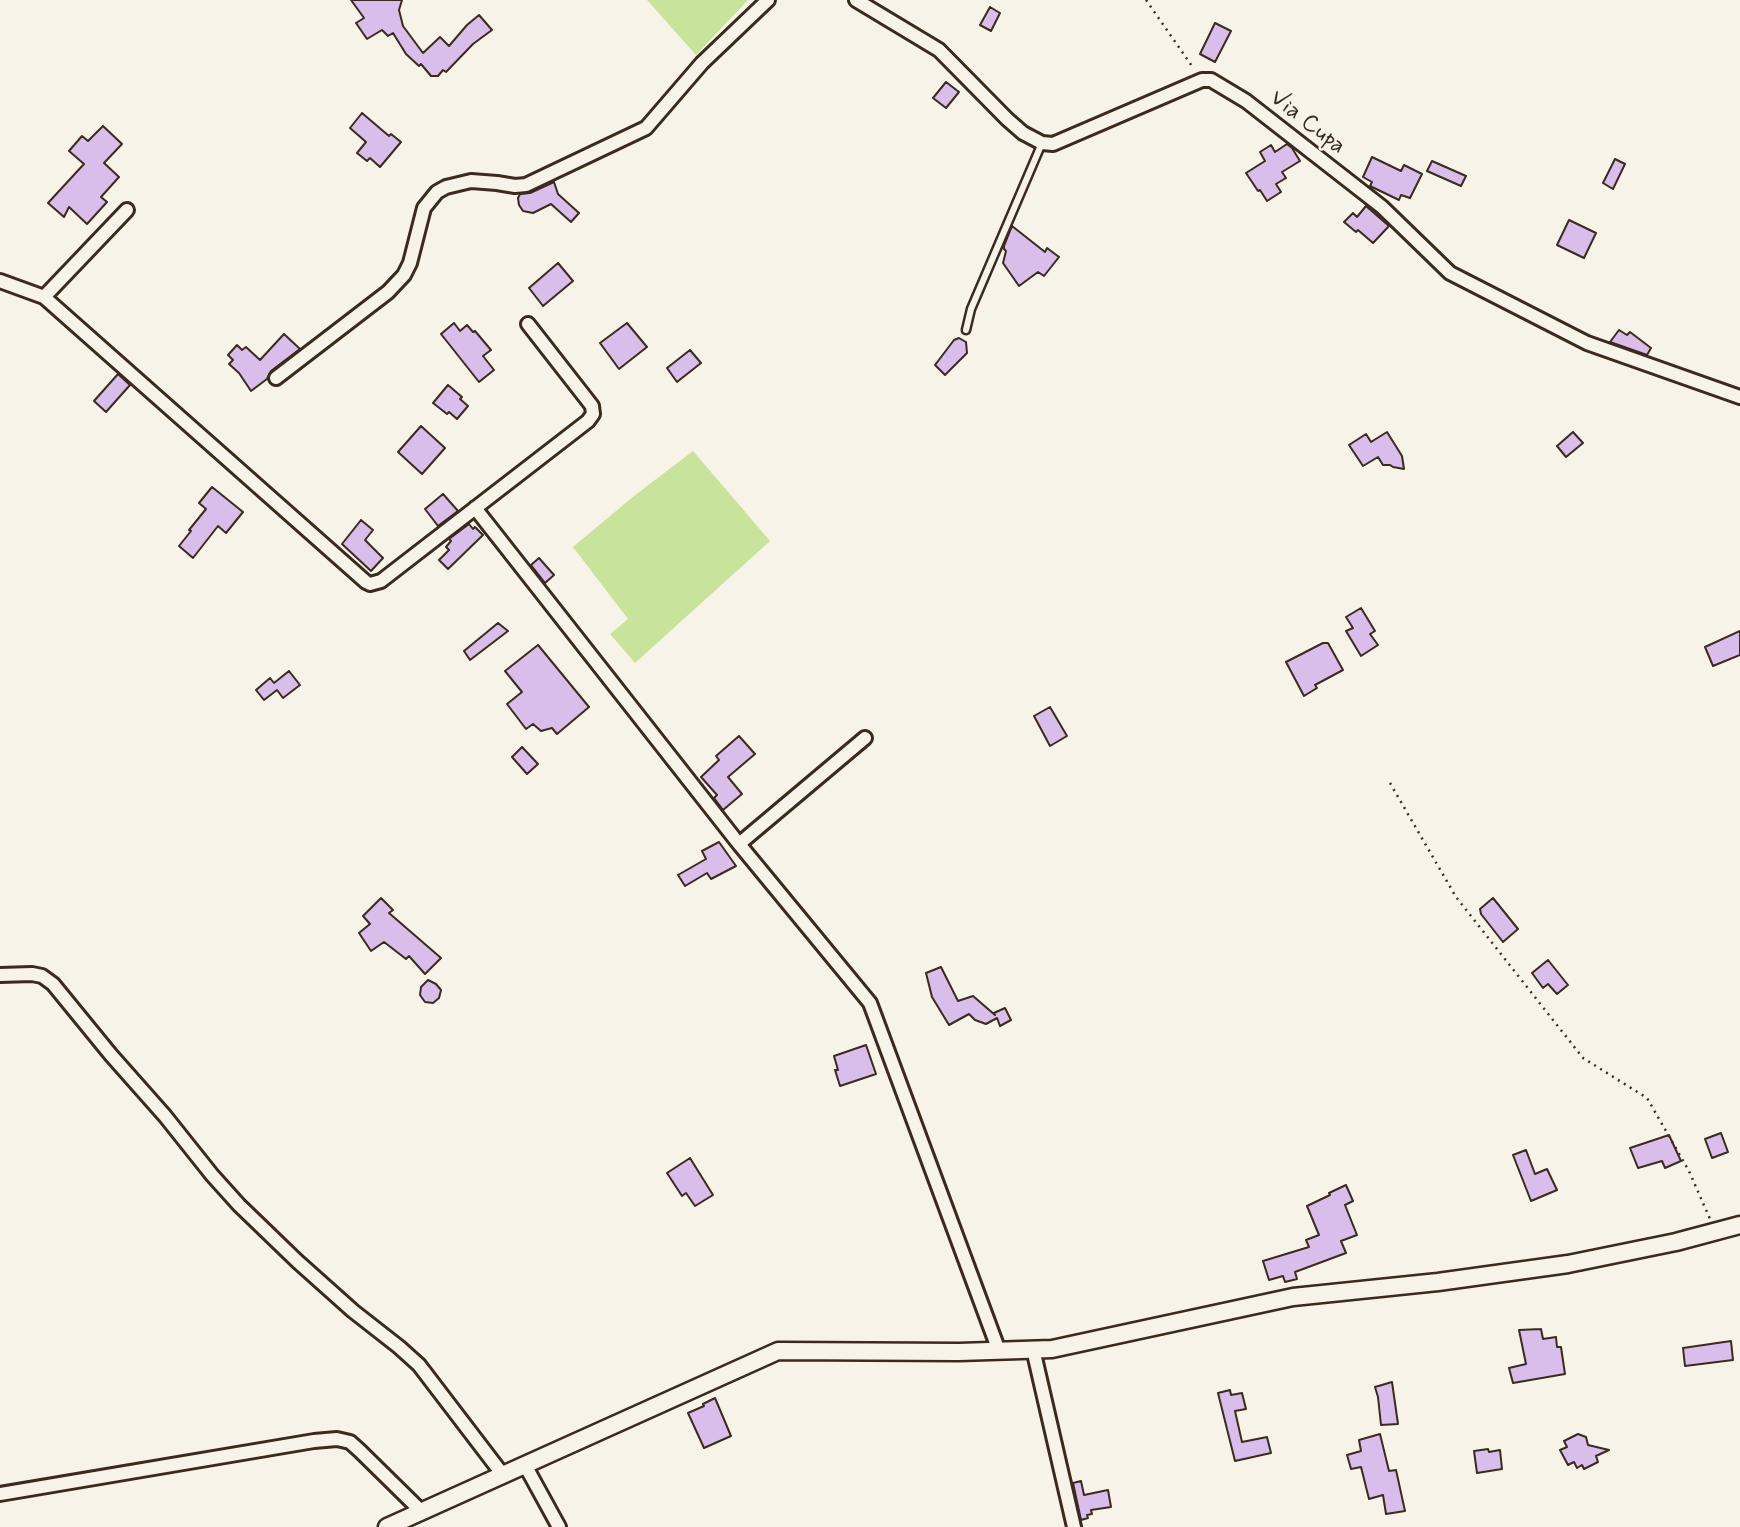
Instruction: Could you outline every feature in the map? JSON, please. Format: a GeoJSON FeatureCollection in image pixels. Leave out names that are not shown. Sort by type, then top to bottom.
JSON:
{"type":"FeatureCollection","features":[{"type":"Feature","properties":{"kind":"street"},"geometry":{"type":"LineString","coordinates":[[276,377],[388,292],[404,275],[416,243],[424,208],[437,192],[471,181],[526,185],[646,128],[702,64],[768,0]]}},
{"type":"Feature","properties":{"kind":"street"},"geometry":{"type":"LineString","coordinates":[[856,0],[939,50],[1023,134],[1042,143],[1053,144],[1202,80]]}},
{"type":"Feature","properties":{"kind":"street","name":"Via Cupa"},"geometry":{"type":"LineString","coordinates":[[1202,80],[1211,80],[1246,101],[1382,207],[1450,273],[1587,343],[1740,397]]}},
{"type":"Feature","properties":{"kind":"street"},"geometry":{"type":"LineString","coordinates":[[44,297],[127,210]]}},
{"type":"Feature","properties":{"kind":"street"},"geometry":{"type":"LineString","coordinates":[[0,281],[44,297],[370,584],[381,581],[589,421],[593,414],[592,407],[528,324]]}},
{"type":"Feature","properties":{"kind":"street"},"geometry":{"type":"LineString","coordinates":[[475,508],[739,844],[870,1003],[999,1350]]}},
{"type":"Feature","properties":{"kind":"street"},"geometry":{"type":"LineString","coordinates":[[739,844],[865,738]]}},
{"type":"Feature","properties":{"kind":"street"},"geometry":{"type":"LineString","coordinates":[[0,975],[32,974],[42,976],[53,984],[212,1175],[254,1220],[430,1377],[503,1475]]}},
{"type":"Feature","properties":{"kind":"street"},"geometry":{"type":"LineString","coordinates":[[387,1527],[778,1350],[959,1352],[1052,1349],[1293,1297],[1438,1282],[1567,1264],[1676,1242],[1740,1225]]}},
{"type":"Feature","properties":{"kind":"street"},"geometry":{"type":"LineString","coordinates":[[1033,1349],[1074,1527]]}},
{"type":"Feature","properties":{"kind":"street"},"geometry":{"type":"LineString","coordinates":[[0,1494],[337,1439],[350,1443],[360,1451],[421,1511]]}},
{"type":"Feature","properties":{"kind":"street"},"geometry":{"type":"LineString","coordinates":[[525,1465],[559,1527]]}},
{"type":"Feature","properties":{"kind":"lane"},"geometry":{"type":"LineString","coordinates":[[966,330],[971,309],[1042,143]]}},
{"type":"Feature","properties":{"kind":"path"},"geometry":{"type":"LineString","coordinates":[[1146,0],[1202,80]]}},
{"type":"Feature","properties":{"kind":"path"},"geometry":{"type":"LineString","coordinates":[[1390,783],[1456,897],[1583,1058],[1647,1098],[1689,1171],[1716,1231]]}},
{"type":"Feature","properties":{"kind":"green space"},"geometry":{"type":"Polygon","coordinates":[[[647,0],[748,0],[696,55],[647,0]]]}},
{"type":"Feature","properties":{"kind":"green space"},"geometry":{"type":"Polygon","coordinates":[[[693,451],[770,541],[635,663],[610,634],[628,619],[573,547],[693,451]]]}},
{"type":"Feature","properties":{"kind":"building"},"geometry":{"type":"Polygon","coordinates":[[[351,0],[402,0],[399,10],[403,26],[423,53],[440,37],[449,46],[479,15],[492,30],[473,44],[446,72],[443,70],[438,76],[431,76],[421,64],[419,66],[406,54],[393,33],[388,36],[382,30],[367,39],[356,23],[364,18],[351,0]]]}},
{"type":"Feature","properties":{"kind":"building"},"geometry":{"type":"Polygon","coordinates":[[[990,7],[1000,13],[991,31],[980,25],[990,7]]]}},
{"type":"Feature","properties":{"kind":"building"},"geometry":{"type":"Polygon","coordinates":[[[1215,23],[1231,31],[1215,62],[1200,54],[1215,23]]]}},
{"type":"Feature","properties":{"kind":"building"},"geometry":{"type":"Polygon","coordinates":[[[946,82],[959,92],[946,108],[933,98],[946,82]]]}},
{"type":"Feature","properties":{"kind":"building"},"geometry":{"type":"Polygon","coordinates":[[[362,113],[389,136],[391,134],[401,142],[380,167],[370,158],[367,161],[357,153],[366,142],[350,128],[362,113]]]}},
{"type":"Feature","properties":{"kind":"building"},"geometry":{"type":"Polygon","coordinates":[[[103,126],[122,144],[104,163],[119,177],[101,197],[107,202],[87,224],[69,207],[64,217],[48,203],[84,164],[69,151],[82,136],[88,141],[103,126]]]}},
{"type":"Feature","properties":{"kind":"building"},"geometry":{"type":"Polygon","coordinates":[[[1287,144],[1300,161],[1282,172],[1286,178],[1276,184],[1281,192],[1267,201],[1246,173],[1265,161],[1260,152],[1271,145],[1275,152],[1287,144]]]}},
{"type":"Feature","properties":{"kind":"building"},"geometry":{"type":"Polygon","coordinates":[[[1372,157],[1401,171],[1404,165],[1422,174],[1410,198],[1401,195],[1399,200],[1370,186],[1372,182],[1363,177],[1372,157]]]}},
{"type":"Feature","properties":{"kind":"building"},"geometry":{"type":"Polygon","coordinates":[[[1615,159],[1625,164],[1613,189],[1603,183],[1615,159]]]}},
{"type":"Feature","properties":{"kind":"building"},"geometry":{"type":"Polygon","coordinates":[[[1432,161],[1466,176],[1461,186],[1427,171],[1432,161]]]}},
{"type":"Feature","properties":{"kind":"building"},"geometry":{"type":"Polygon","coordinates":[[[554,182],[558,194],[579,213],[571,222],[551,204],[533,213],[523,211],[519,205],[520,194],[530,193],[554,182]]]}},
{"type":"Feature","properties":{"kind":"building"},"geometry":{"type":"Polygon","coordinates":[[[1366,206],[1389,226],[1373,243],[1344,222],[1353,213],[1357,217],[1366,206]]]}},
{"type":"Feature","properties":{"kind":"building"},"geometry":{"type":"Polygon","coordinates":[[[1569,220],[1596,233],[1584,258],[1557,245],[1569,220]]]}},
{"type":"Feature","properties":{"kind":"building"},"geometry":{"type":"Polygon","coordinates":[[[1012,226],[1045,252],[1047,248],[1059,257],[1044,276],[1038,272],[1019,286],[1003,263],[1006,251],[1004,246],[1012,226]]]}},
{"type":"Feature","properties":{"kind":"building"},"geometry":{"type":"Polygon","coordinates":[[[558,263],[573,281],[543,306],[529,288],[558,263]]]}},
{"type":"Feature","properties":{"kind":"building"},"geometry":{"type":"Polygon","coordinates":[[[454,323],[460,331],[467,325],[491,350],[483,356],[494,370],[479,382],[441,334],[454,323]]]}},
{"type":"Feature","properties":{"kind":"building"},"geometry":{"type":"Polygon","coordinates":[[[627,323],[647,347],[619,369],[600,343],[627,323]]]}},
{"type":"Feature","properties":{"kind":"building"},"geometry":{"type":"Polygon","coordinates":[[[1619,330],[1627,335],[1630,332],[1651,348],[1647,355],[1610,342],[1619,330]]]}},
{"type":"Feature","properties":{"kind":"building"},"geometry":{"type":"Polygon","coordinates":[[[284,334],[300,349],[271,371],[267,379],[251,391],[229,364],[233,360],[228,355],[237,345],[242,350],[246,347],[260,360],[284,334]]]}},
{"type":"Feature","properties":{"kind":"building"},"geometry":{"type":"Polygon","coordinates":[[[959,338],[966,342],[967,353],[945,375],[935,365],[954,340],[959,338]]]}},
{"type":"Feature","properties":{"kind":"building"},"geometry":{"type":"Polygon","coordinates":[[[690,350],[701,363],[677,382],[667,368],[690,350]]]}},
{"type":"Feature","properties":{"kind":"building"},"geometry":{"type":"Polygon","coordinates":[[[118,374],[130,385],[106,412],[94,401],[118,374]]]}},
{"type":"Feature","properties":{"kind":"building"},"geometry":{"type":"Polygon","coordinates":[[[448,385],[468,406],[457,419],[433,403],[448,385]]]}},
{"type":"Feature","properties":{"kind":"building"},"geometry":{"type":"Polygon","coordinates":[[[421,426],[445,448],[422,474],[398,452],[421,426]]]}},
{"type":"Feature","properties":{"kind":"building"},"geometry":{"type":"Polygon","coordinates":[[[1387,432],[1402,456],[1404,469],[1383,465],[1378,457],[1363,466],[1349,445],[1366,434],[1371,442],[1387,432]]]}},
{"type":"Feature","properties":{"kind":"building"},"geometry":{"type":"Polygon","coordinates":[[[1573,432],[1583,443],[1566,457],[1557,446],[1573,432]]]}},
{"type":"Feature","properties":{"kind":"building"},"geometry":{"type":"Polygon","coordinates":[[[212,487],[243,512],[226,533],[218,526],[193,558],[179,546],[206,509],[199,503],[212,487]]]}},
{"type":"Feature","properties":{"kind":"building"},"geometry":{"type":"Polygon","coordinates":[[[443,494],[458,511],[438,526],[425,509],[443,494]]]}},
{"type":"Feature","properties":{"kind":"building"},"geometry":{"type":"Polygon","coordinates":[[[361,520],[373,530],[365,540],[383,558],[371,571],[342,544],[361,520]]]}},
{"type":"Feature","properties":{"kind":"building"},"geometry":{"type":"Polygon","coordinates":[[[469,524],[483,535],[448,569],[439,560],[449,550],[446,547],[451,541],[449,539],[469,524]]]}},
{"type":"Feature","properties":{"kind":"building"},"geometry":{"type":"Polygon","coordinates":[[[539,558],[554,575],[545,583],[531,565],[539,558]]]}},
{"type":"Feature","properties":{"kind":"building"},"geometry":{"type":"Polygon","coordinates":[[[1361,608],[1375,631],[1370,634],[1378,645],[1361,656],[1346,631],[1353,628],[1346,617],[1361,608]]]}},
{"type":"Feature","properties":{"kind":"building"},"geometry":{"type":"Polygon","coordinates":[[[498,623],[508,631],[470,660],[464,651],[498,623]]]}},
{"type":"Feature","properties":{"kind":"building"},"geometry":{"type":"Polygon","coordinates":[[[1740,631],[1740,655],[1713,666],[1705,647],[1740,631]]]}},
{"type":"Feature","properties":{"kind":"building"},"geometry":{"type":"Polygon","coordinates":[[[1328,643],[1343,670],[1315,685],[1317,688],[1304,696],[1286,662],[1328,643]]]}},
{"type":"Feature","properties":{"kind":"building"},"geometry":{"type":"Polygon","coordinates":[[[538,645],[589,707],[557,734],[552,728],[541,731],[533,724],[526,729],[507,704],[522,692],[505,671],[538,645]]]}},
{"type":"Feature","properties":{"kind":"building"},"geometry":{"type":"Polygon","coordinates":[[[289,671],[300,685],[283,698],[277,690],[264,700],[256,690],[270,678],[274,683],[289,671]]]}},
{"type":"Feature","properties":{"kind":"building"},"geometry":{"type":"Polygon","coordinates":[[[1050,707],[1067,736],[1050,746],[1034,716],[1050,707]]]}},
{"type":"Feature","properties":{"kind":"building"},"geometry":{"type":"Polygon","coordinates":[[[739,736],[755,754],[728,777],[742,794],[723,810],[714,798],[717,795],[701,777],[719,760],[716,756],[739,736]]]}},
{"type":"Feature","properties":{"kind":"building"},"geometry":{"type":"Polygon","coordinates":[[[522,747],[538,764],[527,774],[512,757],[522,747]]]}},
{"type":"Feature","properties":{"kind":"building"},"geometry":{"type":"Polygon","coordinates":[[[719,842],[736,866],[711,879],[707,873],[685,886],[678,875],[706,859],[702,851],[719,842]]]}},
{"type":"Feature","properties":{"kind":"building"},"geometry":{"type":"Polygon","coordinates":[[[381,898],[393,910],[389,913],[441,958],[425,974],[409,956],[406,959],[384,942],[371,951],[359,933],[370,924],[363,916],[381,898]]]}},
{"type":"Feature","properties":{"kind":"building"},"geometry":{"type":"Polygon","coordinates":[[[1493,898],[1518,929],[1503,942],[1481,914],[1480,909],[1493,898]]]}},
{"type":"Feature","properties":{"kind":"building"},"geometry":{"type":"Polygon","coordinates":[[[1548,960],[1568,985],[1557,994],[1548,984],[1543,988],[1532,973],[1548,960]]]}},
{"type":"Feature","properties":{"kind":"building"},"geometry":{"type":"Polygon","coordinates":[[[941,967],[958,1001],[973,996],[995,1015],[994,1013],[1005,1008],[1011,1020],[1000,1026],[997,1018],[986,1024],[975,1020],[969,1014],[949,1025],[932,997],[926,973],[941,967]]]}},
{"type":"Feature","properties":{"kind":"building"},"geometry":{"type":"Polygon","coordinates":[[[428,980],[441,990],[439,998],[433,1003],[425,1002],[420,995],[421,987],[428,980]]]}},
{"type":"Feature","properties":{"kind":"building"},"geometry":{"type":"Polygon","coordinates":[[[866,1045],[876,1074],[840,1086],[834,1056],[866,1045]]]}},
{"type":"Feature","properties":{"kind":"building"},"geometry":{"type":"Polygon","coordinates":[[[1721,1133],[1728,1152],[1712,1158],[1705,1139],[1721,1133]]]}},
{"type":"Feature","properties":{"kind":"building"},"geometry":{"type":"Polygon","coordinates":[[[1669,1135],[1681,1161],[1665,1168],[1662,1161],[1638,1168],[1630,1148],[1669,1135]]]}},
{"type":"Feature","properties":{"kind":"building"},"geometry":{"type":"Polygon","coordinates":[[[1526,1150],[1535,1174],[1547,1169],[1557,1190],[1531,1201],[1513,1155],[1526,1150]]]}},
{"type":"Feature","properties":{"kind":"building"},"geometry":{"type":"Polygon","coordinates":[[[690,1158],[713,1195],[695,1206],[686,1193],[682,1196],[667,1173],[690,1158]]]}},
{"type":"Feature","properties":{"kind":"building"},"geometry":{"type":"Polygon","coordinates":[[[1346,1185],[1353,1201],[1345,1205],[1357,1235],[1341,1241],[1346,1253],[1295,1272],[1297,1279],[1285,1282],[1283,1276],[1269,1280],[1263,1261],[1309,1247],[1306,1240],[1319,1235],[1307,1206],[1346,1185]]]}},
{"type":"Feature","properties":{"kind":"building"},"geometry":{"type":"Polygon","coordinates":[[[1541,1329],[1543,1339],[1556,1337],[1557,1347],[1561,1347],[1565,1374],[1513,1383],[1509,1368],[1526,1364],[1519,1330],[1541,1329]]]}},
{"type":"Feature","properties":{"kind":"building"},"geometry":{"type":"Polygon","coordinates":[[[1731,1341],[1733,1360],[1685,1366],[1683,1348],[1731,1341]]]}},
{"type":"Feature","properties":{"kind":"building"},"geometry":{"type":"Polygon","coordinates":[[[1392,1382],[1398,1424],[1381,1425],[1375,1387],[1392,1382]]]}},
{"type":"Feature","properties":{"kind":"building"},"geometry":{"type":"Polygon","coordinates":[[[1230,1390],[1231,1395],[1242,1393],[1246,1409],[1235,1411],[1242,1442],[1267,1437],[1271,1453],[1235,1461],[1218,1393],[1230,1390]]]}},
{"type":"Feature","properties":{"kind":"building"},"geometry":{"type":"Polygon","coordinates":[[[715,1398],[731,1436],[704,1448],[688,1413],[715,1398]]]}},
{"type":"Feature","properties":{"kind":"building"},"geometry":{"type":"Polygon","coordinates":[[[1380,1434],[1389,1471],[1396,1470],[1405,1511],[1386,1514],[1383,1495],[1369,1499],[1361,1467],[1351,1469],[1347,1455],[1361,1451],[1359,1440],[1380,1434]]]}},
{"type":"Feature","properties":{"kind":"building"},"geometry":{"type":"Polygon","coordinates":[[[1578,1434],[1586,1437],[1588,1445],[1609,1450],[1596,1456],[1598,1462],[1584,1469],[1582,1465],[1577,1468],[1574,1462],[1568,1465],[1560,1450],[1567,1447],[1564,1441],[1578,1434]]]}},
{"type":"Feature","properties":{"kind":"building"},"geometry":{"type":"Polygon","coordinates":[[[1488,1449],[1489,1452],[1500,1450],[1502,1469],[1477,1473],[1474,1451],[1488,1449]]]}},
{"type":"Feature","properties":{"kind":"building"},"geometry":{"type":"Polygon","coordinates":[[[1081,1481],[1084,1495],[1108,1490],[1111,1507],[1091,1510],[1092,1514],[1087,1515],[1088,1518],[1081,1520],[1073,1483],[1081,1481]]]}}]}
